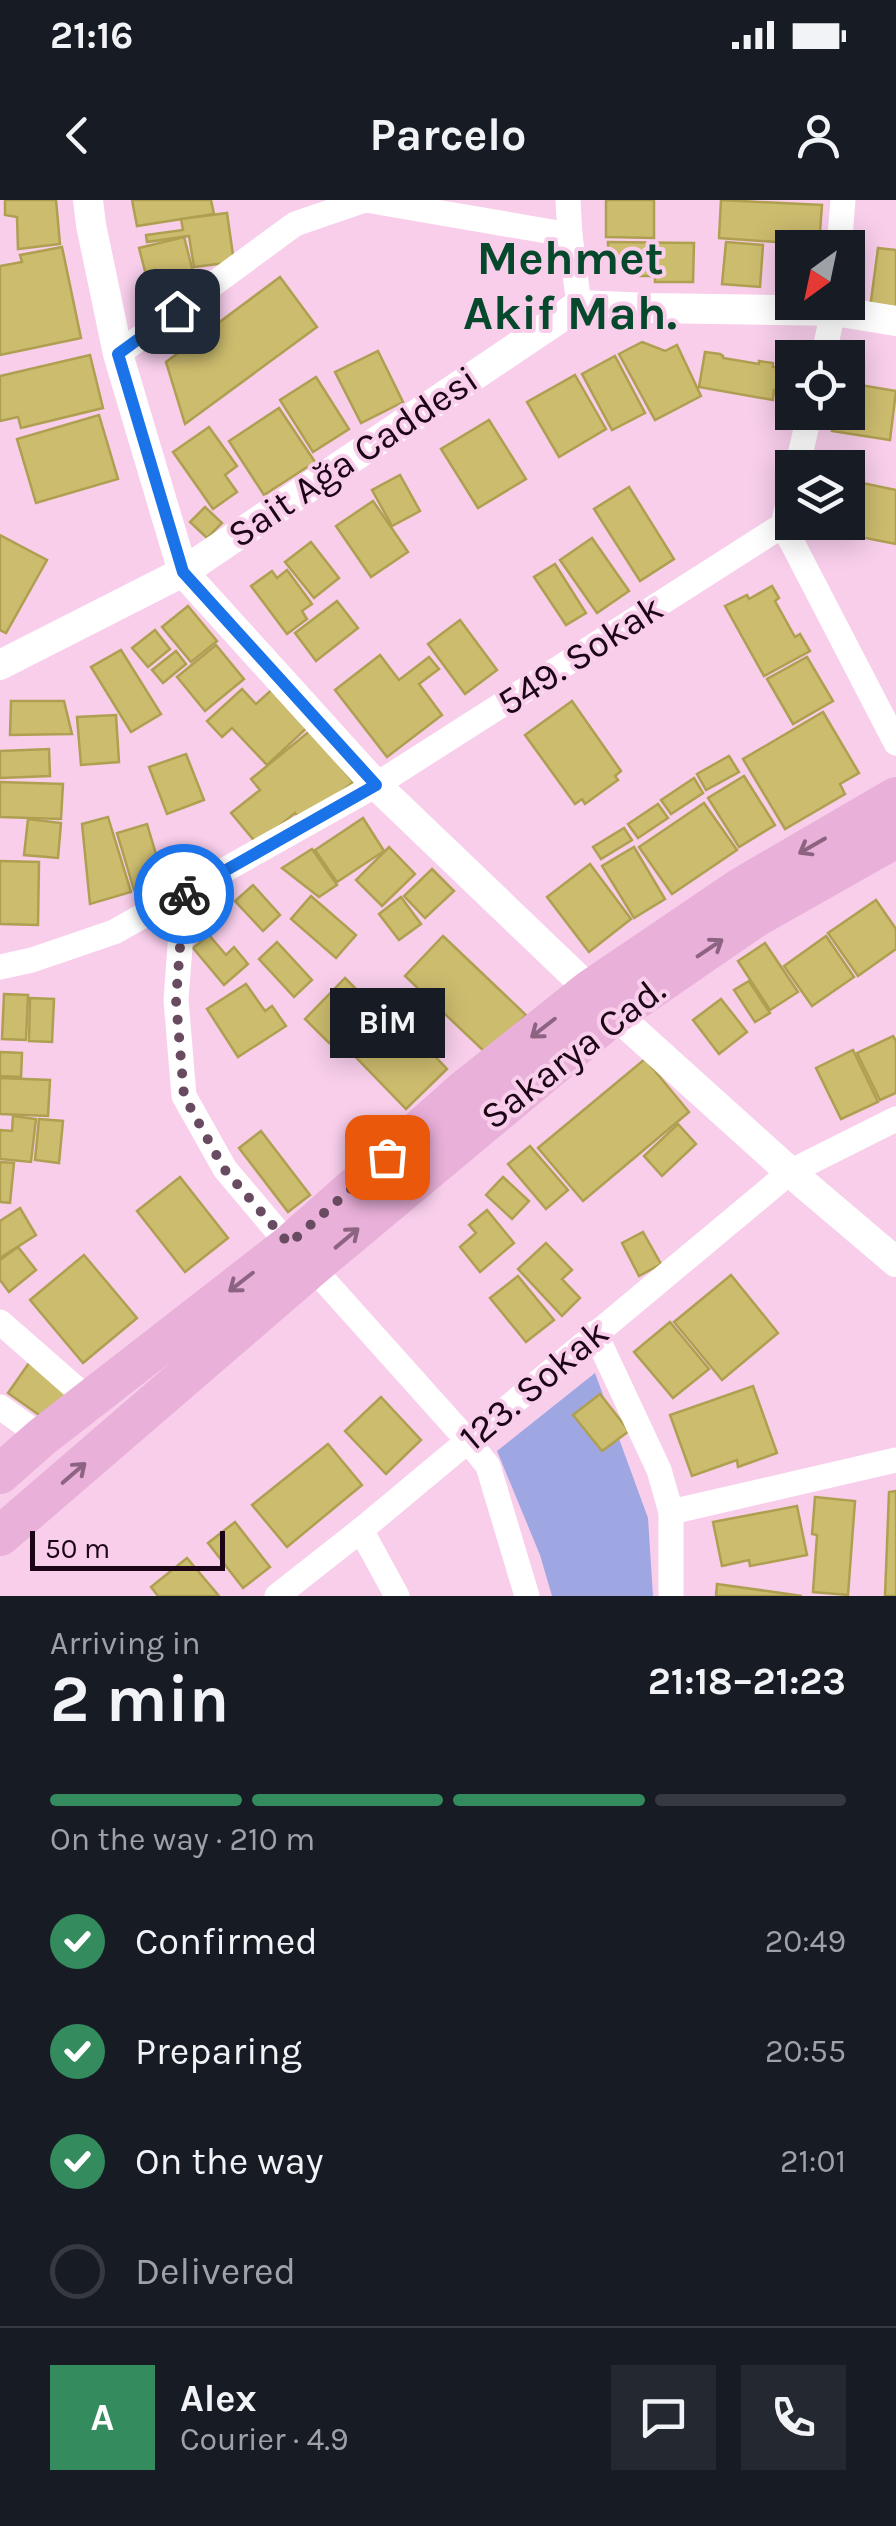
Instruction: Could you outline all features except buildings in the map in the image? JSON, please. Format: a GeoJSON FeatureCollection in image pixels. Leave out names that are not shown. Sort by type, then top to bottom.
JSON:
{"type":"FeatureCollection","features":[{"type":"Feature","properties":{"kind":"main road","name":"Sakarya Cad."},"geometry":{"type":"LineString","coordinates":[[0,1536],[301,1256],[740,888],[896,797]]}},
{"type":"Feature","properties":{"kind":"main road","name":"Sakarya Cad."},"geometry":{"type":"LineString","coordinates":[[603,1001],[896,838]]}},
{"type":"Feature","properties":{"kind":"main road","name":"Sakarya Cad."},"geometry":{"type":"LineString","coordinates":[[0,1474],[89,1400],[301,1256]]}},
{"type":"Feature","properties":{"kind":"street"},"geometry":{"type":"LineString","coordinates":[[88,200],[118,354],[183,572],[376,785],[603,1001],[790,1172],[896,1262]]}},
{"type":"Feature","properties":{"kind":"street"},"geometry":{"type":"LineString","coordinates":[[118,354],[295,224],[366,200],[570,236]]}},
{"type":"Feature","properties":{"kind":"street"},"geometry":{"type":"LineString","coordinates":[[568,200],[579,305],[775,307]]}},
{"type":"Feature","properties":{"kind":"street"},"geometry":{"type":"LineString","coordinates":[[841,230],[843,200]]}},
{"type":"Feature","properties":{"kind":"street","name":"Sait Ağa Caddesi"},"geometry":{"type":"LineString","coordinates":[[0,665],[183,572],[579,305]]}},
{"type":"Feature","properties":{"kind":"street"},"geometry":{"type":"LineString","coordinates":[[865,314],[896,321]]}},
{"type":"Feature","properties":{"kind":"street","name":"549. Sokak"},"geometry":{"type":"LineString","coordinates":[[0,967],[114,932],[376,785],[775,531]]}},
{"type":"Feature","properties":{"kind":"street"},"geometry":{"type":"LineString","coordinates":[[792,540],[896,743]]}},
{"type":"Feature","properties":{"kind":"street"},"geometry":{"type":"LineString","coordinates":[[184,893],[176,1000],[184,1096],[224,1169],[488,1466],[526,1596]]}},
{"type":"Feature","properties":{"kind":"street","name":"123. Sokak"},"geometry":{"type":"LineString","coordinates":[[277,1596],[790,1172],[896,1118]]}},
{"type":"Feature","properties":{"kind":"street"},"geometry":{"type":"LineString","coordinates":[[0,1322],[89,1400]]}},
{"type":"Feature","properties":{"kind":"street"},"geometry":{"type":"LineString","coordinates":[[596,1333],[659,1470],[671,1512],[671,1596]]}},
{"type":"Feature","properties":{"kind":"street"},"geometry":{"type":"LineString","coordinates":[[0,1407],[42,1436]]}},
{"type":"Feature","properties":{"kind":"street"},"geometry":{"type":"LineString","coordinates":[[671,1512],[896,1460]]}},
{"type":"Feature","properties":{"kind":"street"},"geometry":{"type":"LineString","coordinates":[[361,1530],[397,1596]]}},
{"type":"Feature","properties":{"kind":"shaded area"},"geometry":{"type":"Polygon","coordinates":[[[595,1373],[648,1518],[653,1596],[552,1596],[540,1555],[497,1451],[595,1373]]]}},
{"type":"Feature","properties":{"kind":"way so far"},"geometry":{"type":"LineString","coordinates":[[184,894],[176,1000],[184,1096],[224,1169],[289,1244],[387,1157]]}},
{"type":"Feature","properties":{"kind":"place","name":"BİM"},"geometry":{"type":"Point","coordinates":[387,1157]}},
{"type":"Feature","properties":{"kind":"district","name":"Mehmet Akif Mah."},"geometry":{"type":"Point","coordinates":[570,286]}},
{"type":"Feature","properties":{"kind":"route"},"geometry":{"type":"LineString","coordinates":[[177,311],[118,354],[183,572],[376,785],[184,894]]}}]}
